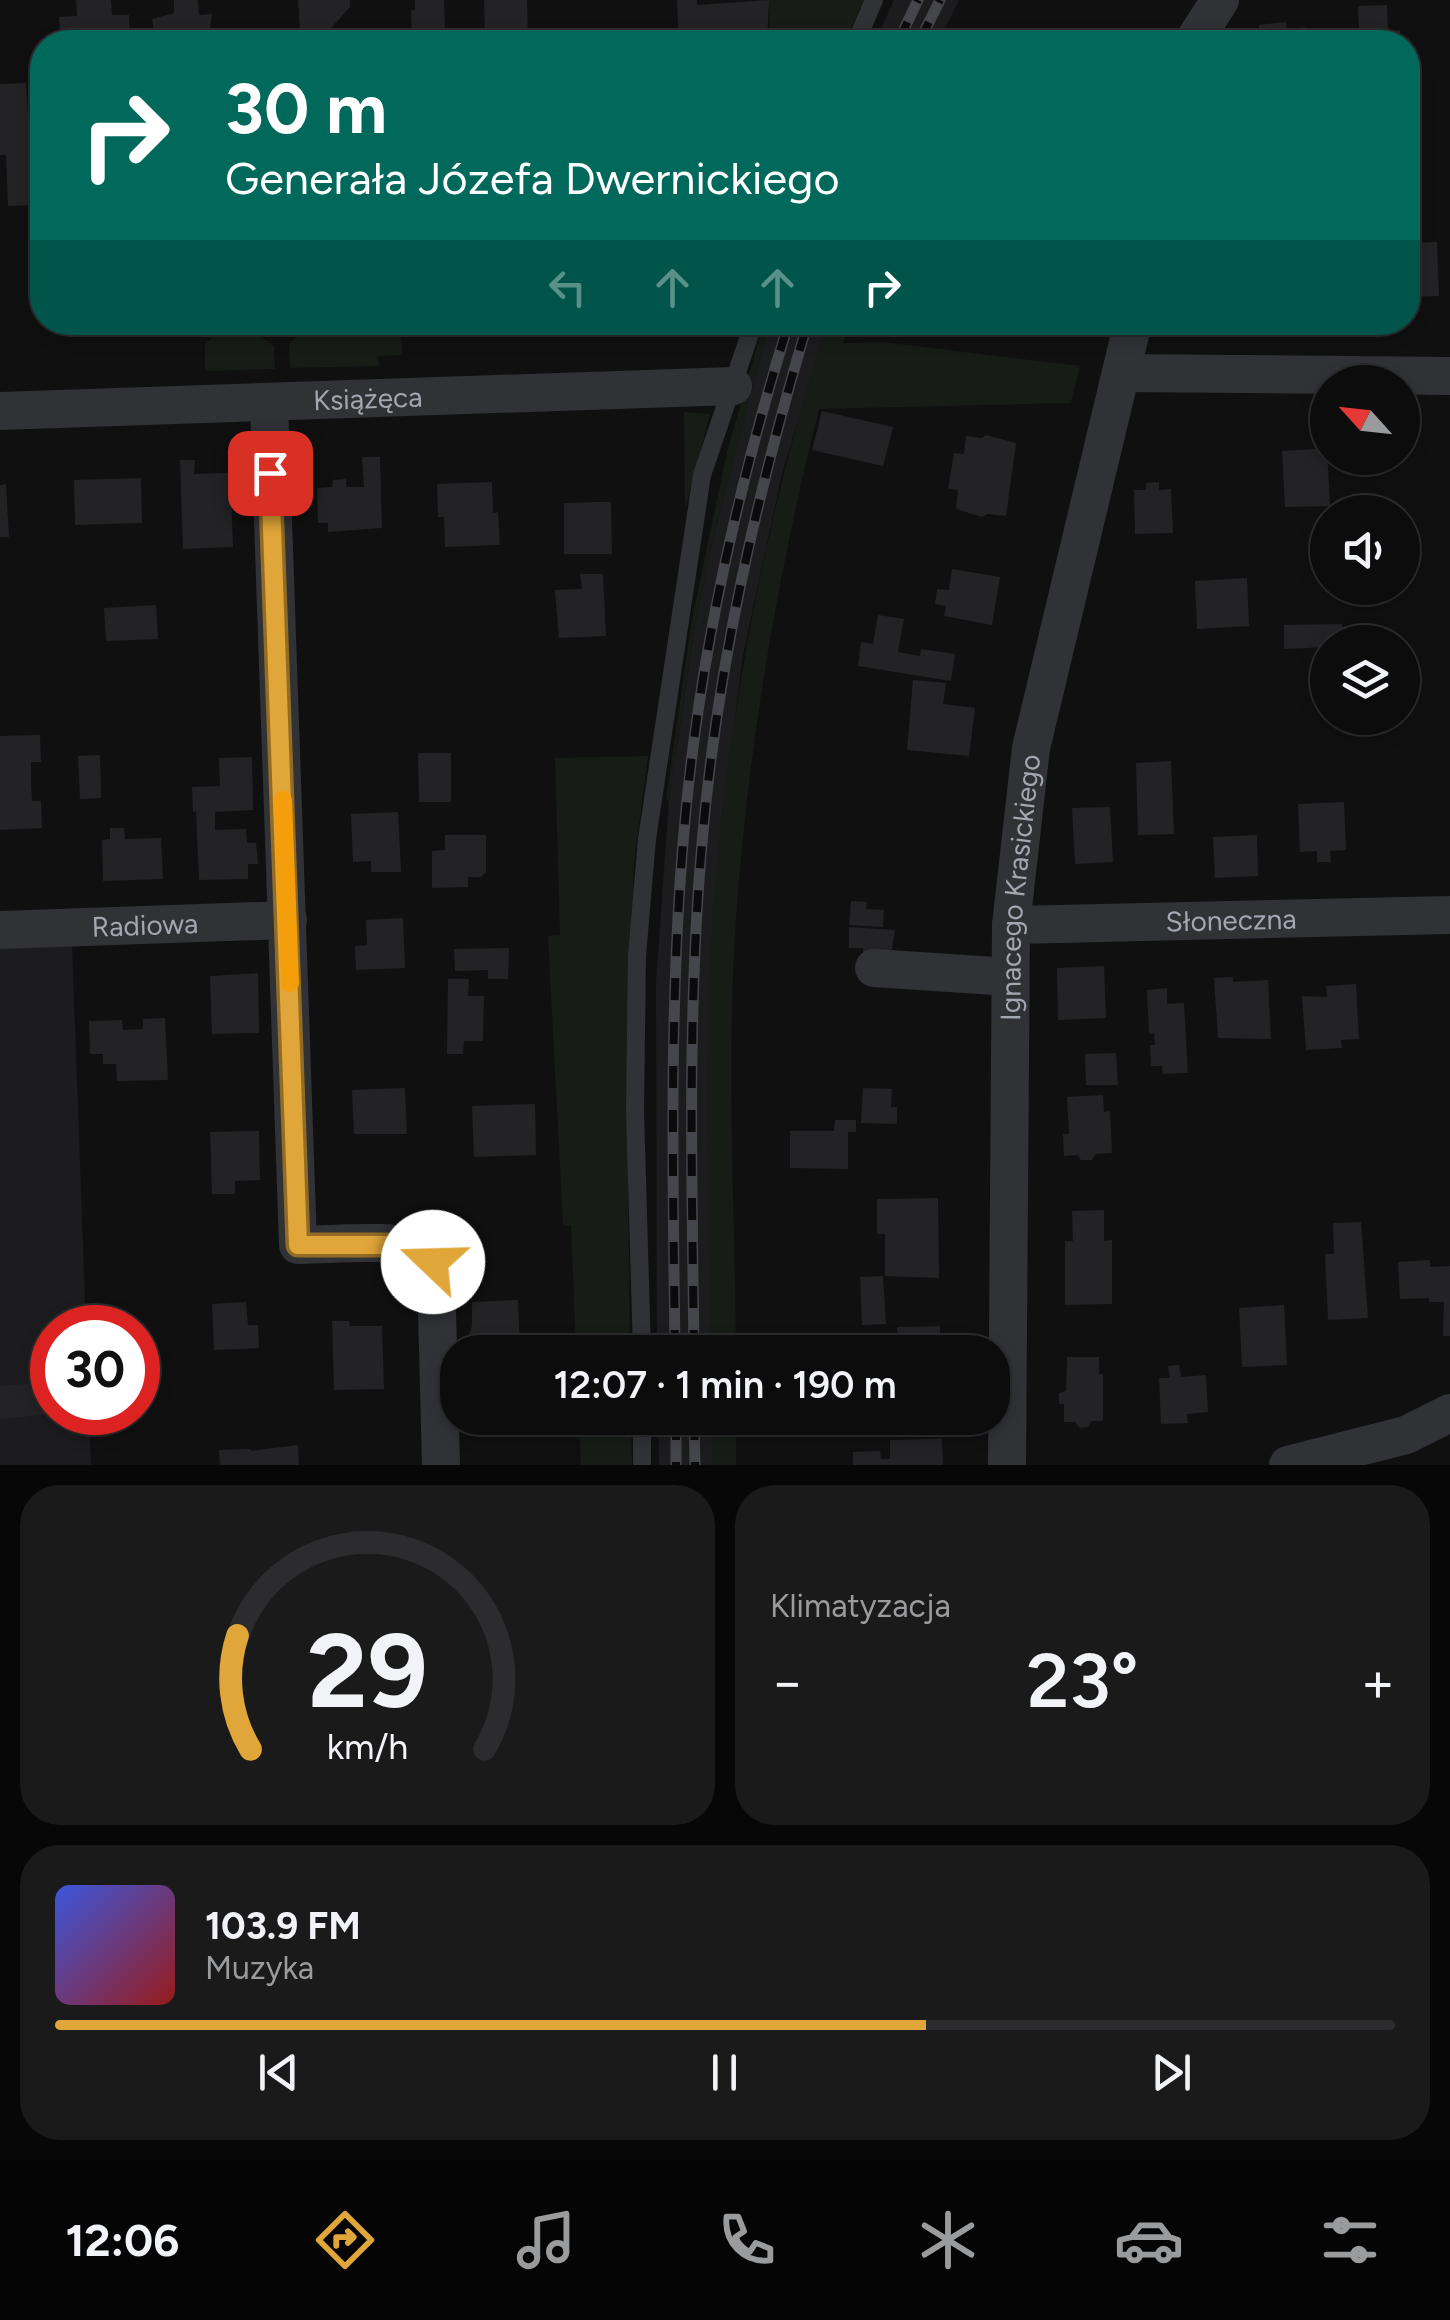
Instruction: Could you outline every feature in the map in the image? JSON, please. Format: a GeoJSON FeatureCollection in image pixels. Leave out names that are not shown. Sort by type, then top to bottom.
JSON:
{"type":"FeatureCollection","features":[{"type":"Feature","properties":{"kind":"street"},"geometry":{"type":"LineString","coordinates":[[1201,30],[1220,0]]}},
{"type":"Feature","properties":{"kind":"street","name":"Ignacego Krasickiego"},"geometry":{"type":"LineString","coordinates":[[1007,1465],[1010,925],[1030,748],[1130,335]]}},
{"type":"Feature","properties":{"kind":"street"},"geometry":{"type":"LineString","coordinates":[[1123,373],[1450,376]]}},
{"type":"Feature","properties":{"kind":"street","name":"Książęca"},"geometry":{"type":"LineString","coordinates":[[0,410],[733,386]]}},
{"type":"Feature","properties":{"kind":"street"},"geometry":{"type":"LineString","coordinates":[[269,404],[298,1245],[405,1245],[423,1250],[433,1262],[441,1465]]}},
{"type":"Feature","properties":{"kind":"street","name":"Słoneczna"},"geometry":{"type":"LineString","coordinates":[[1010,925],[1450,915]]}},
{"type":"Feature","properties":{"kind":"street","name":"Radiowa"},"geometry":{"type":"LineString","coordinates":[[0,930],[288,920]]}},
{"type":"Feature","properties":{"kind":"street"},"geometry":{"type":"LineString","coordinates":[[874,968],[1010,977]]}},
{"type":"Feature","properties":{"kind":"street"},"geometry":{"type":"LineString","coordinates":[[1288,1465],[1414,1450],[1450,1412]]}},
{"type":"Feature","properties":{"kind":"lane"},"geometry":{"type":"LineString","coordinates":[[861,30],[874,0]]}},
{"type":"Feature","properties":{"kind":"lane"},"geometry":{"type":"LineString","coordinates":[[642,1335],[635,1091],[637,956],[647,839],[702,475],[750,335]]}},
{"type":"Feature","properties":{"kind":"lane"},"geometry":{"type":"LineString","coordinates":[[642,1435],[642,1465]]}},
{"type":"Feature","properties":{"kind":"shaded area"},"geometry":{"type":"Polygon","coordinates":[[[769,0],[864,0],[850,30],[770,30],[769,0]]]}},
{"type":"Feature","properties":{"kind":"shaded area"},"geometry":{"type":"Polygon","coordinates":[[[894,0],[959,0],[944,30],[880,30],[894,0]]]}},
{"type":"Feature","properties":{"kind":"shaded area"},"geometry":{"type":"Polygon","coordinates":[[[215,335],[259,335],[274,346],[275,369],[205,371],[205,344],[215,335]]]}},
{"type":"Feature","properties":{"kind":"shaded area"},"geometry":{"type":"Polygon","coordinates":[[[300,335],[401,335],[402,355],[378,356],[379,366],[290,368],[289,344],[300,335]]]}},
{"type":"Feature","properties":{"kind":"shaded area"},"geometry":{"type":"Polygon","coordinates":[[[761,335],[766,335],[712,543],[666,800],[691,624],[727,452],[761,335]]]}},
{"type":"Feature","properties":{"kind":"shaded area"},"geometry":{"type":"Polygon","coordinates":[[[766,335],[823,335],[782,474],[743,655],[721,824],[711,989],[711,1335],[657,1335],[656,983],[669,799],[695,625],[766,335]]]}},
{"type":"Feature","properties":{"kind":"shaded area"},"geometry":{"type":"Polygon","coordinates":[[[823,335],[845,335],[843,343],[884,342],[1080,366],[1071,403],[819,409],[777,599],[748,790],[736,919],[732,1027],[736,1335],[711,1335],[707,1126],[714,899],[741,680],[786,465],[823,335]]]}},
{"type":"Feature","properties":{"kind":"shaded area"},"geometry":{"type":"Polygon","coordinates":[[[684,412],[710,414],[685,510],[684,412]]]}},
{"type":"Feature","properties":{"kind":"shaded area"},"geometry":{"type":"Polygon","coordinates":[[[648,756],[634,864],[628,1180],[630,1335],[575,1335],[571,1226],[563,1225],[548,936],[560,935],[555,758],[648,756]]]}},
{"type":"Feature","properties":{"kind":"shaded area"},"geometry":{"type":"Polygon","coordinates":[[[72,945],[85,1305],[30,1305],[30,1435],[90,1435],[91,1465],[0,1465],[0,948],[72,945]]]}},
{"type":"Feature","properties":{"kind":"shaded area"},"geometry":{"type":"Polygon","coordinates":[[[580,1435],[631,1435],[632,1465],[581,1465],[580,1435]]]}},
{"type":"Feature","properties":{"kind":"shaded area"},"geometry":{"type":"Polygon","coordinates":[[[658,1435],[712,1435],[712,1465],[659,1465],[658,1435]]]}},
{"type":"Feature","properties":{"kind":"shaded area"},"geometry":{"type":"Polygon","coordinates":[[[712,1435],[736,1435],[736,1465],[712,1465],[712,1435]]]}},
{"type":"Feature","properties":{"kind":"building"},"geometry":{"type":"Polygon","coordinates":[[[76,0],[111,0],[112,15],[129,15],[130,30],[60,30],[59,17],[77,16],[76,0]]]}},
{"type":"Feature","properties":{"kind":"building"},"geometry":{"type":"Polygon","coordinates":[[[174,0],[198,0],[199,15],[212,14],[210,30],[154,30],[152,19],[174,13],[174,0]]]}},
{"type":"Feature","properties":{"kind":"building"},"geometry":{"type":"Polygon","coordinates":[[[298,0],[350,0],[350,7],[330,29],[300,30],[298,0]]]}},
{"type":"Feature","properties":{"kind":"building"},"geometry":{"type":"Polygon","coordinates":[[[415,0],[444,0],[445,30],[412,30],[411,10],[415,10],[415,0]]]}},
{"type":"Feature","properties":{"kind":"building"},"geometry":{"type":"Polygon","coordinates":[[[484,0],[527,0],[528,30],[485,30],[484,0]]]}},
{"type":"Feature","properties":{"kind":"building"},"geometry":{"type":"Polygon","coordinates":[[[677,0],[697,0],[697,5],[769,0],[768,30],[678,30],[677,0]]]}},
{"type":"Feature","properties":{"kind":"building"},"geometry":{"type":"Polygon","coordinates":[[[1387,5],[1388,30],[1359,30],[1358,6],[1387,5]]]}},
{"type":"Feature","properties":{"kind":"building"},"geometry":{"type":"Polygon","coordinates":[[[1286,22],[1287,29],[1305,30],[1259,30],[1259,25],[1286,22]]]}},
{"type":"Feature","properties":{"kind":"building"},"geometry":{"type":"Polygon","coordinates":[[[26,83],[30,205],[8,206],[6,155],[0,155],[0,84],[26,83]]]}},
{"type":"Feature","properties":{"kind":"building"},"geometry":{"type":"Polygon","coordinates":[[[1437,242],[1439,296],[1420,297],[1420,243],[1437,242]]]}},
{"type":"Feature","properties":{"kind":"building"},"geometry":{"type":"Polygon","coordinates":[[[822,411],[893,427],[883,466],[812,450],[822,411]]]}},
{"type":"Feature","properties":{"kind":"building"},"geometry":{"type":"Polygon","coordinates":[[[986,435],[1016,443],[1006,516],[982,517],[956,509],[958,490],[948,489],[954,453],[964,454],[966,436],[986,435]]]}},
{"type":"Feature","properties":{"kind":"building"},"geometry":{"type":"Polygon","coordinates":[[[1310,449],[1310,475],[1328,475],[1329,495],[1310,495],[1310,506],[1285,507],[1282,451],[1310,449]]]}},
{"type":"Feature","properties":{"kind":"building"},"geometry":{"type":"Polygon","coordinates":[[[362,457],[380,457],[382,528],[328,532],[328,523],[318,523],[317,488],[332,487],[333,480],[346,479],[346,487],[364,487],[362,457]]]}},
{"type":"Feature","properties":{"kind":"building"},"geometry":{"type":"Polygon","coordinates":[[[180,460],[195,460],[194,474],[230,473],[233,547],[183,549],[180,460]]]}},
{"type":"Feature","properties":{"kind":"building"},"geometry":{"type":"Polygon","coordinates":[[[141,478],[142,523],[75,525],[74,480],[141,478]]]}},
{"type":"Feature","properties":{"kind":"building"},"geometry":{"type":"Polygon","coordinates":[[[492,482],[500,545],[445,547],[444,517],[438,517],[437,484],[492,482]]]}},
{"type":"Feature","properties":{"kind":"building"},"geometry":{"type":"Polygon","coordinates":[[[1159,482],[1159,490],[1171,489],[1173,533],[1135,534],[1134,490],[1146,490],[1146,483],[1159,482]]]}},
{"type":"Feature","properties":{"kind":"building"},"geometry":{"type":"Polygon","coordinates":[[[6,484],[9,537],[0,537],[0,485],[6,484]]]}},
{"type":"Feature","properties":{"kind":"building"},"geometry":{"type":"Polygon","coordinates":[[[611,502],[612,554],[564,554],[564,503],[611,502]]]}},
{"type":"Feature","properties":{"kind":"building"},"geometry":{"type":"Polygon","coordinates":[[[952,569],[1000,577],[992,625],[944,616],[946,606],[935,604],[937,589],[949,590],[952,569]]]}},
{"type":"Feature","properties":{"kind":"building"},"geometry":{"type":"Polygon","coordinates":[[[580,574],[603,574],[606,636],[559,638],[555,590],[582,589],[580,574]]]}},
{"type":"Feature","properties":{"kind":"building"},"geometry":{"type":"Polygon","coordinates":[[[1247,578],[1249,626],[1197,629],[1195,581],[1247,578]]]}},
{"type":"Feature","properties":{"kind":"building"},"geometry":{"type":"Polygon","coordinates":[[[156,605],[158,639],[106,641],[104,608],[156,605]]]}},
{"type":"Feature","properties":{"kind":"building"},"geometry":{"type":"Polygon","coordinates":[[[878,615],[904,619],[898,652],[920,656],[921,649],[955,654],[951,681],[858,666],[861,642],[873,644],[878,615]]]}},
{"type":"Feature","properties":{"kind":"building"},"geometry":{"type":"Polygon","coordinates":[[[1342,624],[1342,625],[1310,625],[1310,648],[1284,649],[1284,625],[1342,624]]]}},
{"type":"Feature","properties":{"kind":"building"},"geometry":{"type":"Polygon","coordinates":[[[913,680],[946,683],[943,704],[975,708],[969,756],[907,750],[913,680]]]}},
{"type":"Feature","properties":{"kind":"building"},"geometry":{"type":"Polygon","coordinates":[[[40,735],[41,762],[31,762],[31,782],[32,801],[41,801],[42,828],[0,830],[0,736],[40,735]]]}},
{"type":"Feature","properties":{"kind":"building"},"geometry":{"type":"Polygon","coordinates":[[[418,753],[451,753],[451,802],[419,802],[418,753]]]}},
{"type":"Feature","properties":{"kind":"building"},"geometry":{"type":"Polygon","coordinates":[[[100,755],[101,798],[80,799],[78,756],[100,755]]]}},
{"type":"Feature","properties":{"kind":"building"},"geometry":{"type":"Polygon","coordinates":[[[252,757],[253,810],[215,812],[215,830],[246,829],[247,843],[256,843],[258,864],[248,864],[248,879],[199,880],[192,787],[220,786],[219,758],[252,757]]]}},
{"type":"Feature","properties":{"kind":"building"},"geometry":{"type":"Polygon","coordinates":[[[1171,761],[1174,834],[1138,835],[1136,763],[1171,761]]]}},
{"type":"Feature","properties":{"kind":"building"},"geometry":{"type":"Polygon","coordinates":[[[1344,802],[1346,850],[1330,851],[1331,862],[1317,862],[1317,851],[1300,852],[1298,804],[1344,802]]]}},
{"type":"Feature","properties":{"kind":"building"},"geometry":{"type":"Polygon","coordinates":[[[1110,807],[1113,862],[1075,864],[1072,808],[1110,807]]]}},
{"type":"Feature","properties":{"kind":"building"},"geometry":{"type":"Polygon","coordinates":[[[398,812],[401,872],[371,872],[371,861],[353,862],[351,814],[398,812]]]}},
{"type":"Feature","properties":{"kind":"building"},"geometry":{"type":"Polygon","coordinates":[[[110,828],[124,828],[125,839],[161,838],[163,879],[103,881],[102,840],[110,839],[110,828]]]}},
{"type":"Feature","properties":{"kind":"building"},"geometry":{"type":"Polygon","coordinates":[[[445,835],[486,835],[486,872],[481,877],[468,877],[468,887],[432,888],[432,851],[445,850],[445,835]]]}},
{"type":"Feature","properties":{"kind":"building"},"geometry":{"type":"Polygon","coordinates":[[[1257,835],[1258,876],[1215,878],[1213,837],[1257,835]]]}},
{"type":"Feature","properties":{"kind":"building"},"geometry":{"type":"Polygon","coordinates":[[[851,901],[867,902],[866,909],[884,910],[883,927],[849,925],[851,901]]]}},
{"type":"Feature","properties":{"kind":"building"},"geometry":{"type":"Polygon","coordinates":[[[403,918],[405,968],[356,970],[355,946],[367,945],[366,920],[403,918]]]}},
{"type":"Feature","properties":{"kind":"building"},"geometry":{"type":"Polygon","coordinates":[[[849,927],[895,930],[890,960],[863,959],[863,948],[849,948],[849,927]]]}},
{"type":"Feature","properties":{"kind":"building"},"geometry":{"type":"Polygon","coordinates":[[[509,948],[508,979],[488,979],[488,970],[455,971],[454,949],[509,948]]]}},
{"type":"Feature","properties":{"kind":"building"},"geometry":{"type":"Polygon","coordinates":[[[1104,966],[1106,1018],[1058,1020],[1057,968],[1104,966]]]}},
{"type":"Feature","properties":{"kind":"building"},"geometry":{"type":"Polygon","coordinates":[[[258,973],[259,1033],[212,1034],[210,976],[258,973]]]}},
{"type":"Feature","properties":{"kind":"building"},"geometry":{"type":"Polygon","coordinates":[[[1233,977],[1233,982],[1268,980],[1271,1039],[1218,1038],[1214,978],[1233,977]]]}},
{"type":"Feature","properties":{"kind":"building"},"geometry":{"type":"Polygon","coordinates":[[[448,979],[469,979],[468,996],[484,996],[483,1041],[464,1041],[463,1054],[447,1054],[448,979]]]}},
{"type":"Feature","properties":{"kind":"building"},"geometry":{"type":"Polygon","coordinates":[[[1356,984],[1359,1039],[1341,1040],[1342,1048],[1306,1050],[1302,996],[1327,997],[1326,986],[1356,984]]]}},
{"type":"Feature","properties":{"kind":"building"},"geometry":{"type":"Polygon","coordinates":[[[1167,988],[1167,1004],[1184,1003],[1188,1073],[1163,1074],[1162,1066],[1151,1066],[1150,1045],[1155,1045],[1154,1033],[1149,1034],[1147,990],[1167,988]]]}},
{"type":"Feature","properties":{"kind":"building"},"geometry":{"type":"Polygon","coordinates":[[[165,1018],[168,1080],[117,1081],[116,1064],[103,1064],[103,1054],[90,1054],[89,1021],[122,1020],[123,1030],[143,1029],[143,1019],[165,1018]]]}},
{"type":"Feature","properties":{"kind":"building"},"geometry":{"type":"Polygon","coordinates":[[[1116,1053],[1118,1085],[1086,1085],[1085,1054],[1116,1053]]]}},
{"type":"Feature","properties":{"kind":"building"},"geometry":{"type":"Polygon","coordinates":[[[405,1088],[407,1134],[354,1134],[352,1090],[405,1088]]]}},
{"type":"Feature","properties":{"kind":"building"},"geometry":{"type":"Polygon","coordinates":[[[863,1088],[892,1089],[891,1107],[897,1107],[897,1124],[861,1123],[863,1088]]]}},
{"type":"Feature","properties":{"kind":"building"},"geometry":{"type":"Polygon","coordinates":[[[1103,1095],[1104,1112],[1110,1111],[1112,1153],[1096,1154],[1092,1160],[1064,1156],[1063,1134],[1069,1134],[1067,1097],[1103,1095]]]}},
{"type":"Feature","properties":{"kind":"building"},"geometry":{"type":"Polygon","coordinates":[[[535,1104],[536,1155],[474,1157],[472,1106],[535,1104]]]}},
{"type":"Feature","properties":{"kind":"building"},"geometry":{"type":"Polygon","coordinates":[[[835,1120],[856,1120],[856,1132],[848,1132],[848,1169],[790,1168],[790,1131],[834,1131],[835,1120]]]}},
{"type":"Feature","properties":{"kind":"building"},"geometry":{"type":"Polygon","coordinates":[[[259,1131],[260,1180],[235,1181],[235,1194],[212,1194],[210,1132],[259,1131]]]}},
{"type":"Feature","properties":{"kind":"building"},"geometry":{"type":"Polygon","coordinates":[[[938,1198],[939,1278],[885,1276],[885,1234],[877,1234],[877,1199],[938,1198]]]}},
{"type":"Feature","properties":{"kind":"building"},"geometry":{"type":"Polygon","coordinates":[[[1104,1210],[1104,1241],[1112,1240],[1112,1304],[1065,1305],[1065,1241],[1073,1241],[1072,1211],[1104,1210]]]}},
{"type":"Feature","properties":{"kind":"building"},"geometry":{"type":"Polygon","coordinates":[[[1361,1222],[1368,1318],[1328,1320],[1325,1254],[1334,1254],[1333,1223],[1361,1222]]]}},
{"type":"Feature","properties":{"kind":"building"},"geometry":{"type":"Polygon","coordinates":[[[1430,1260],[1430,1267],[1450,1266],[1450,1336],[1443,1336],[1444,1302],[1400,1299],[1398,1262],[1430,1260]]]}},
{"type":"Feature","properties":{"kind":"building"},"geometry":{"type":"Polygon","coordinates":[[[883,1276],[886,1324],[862,1325],[860,1277],[883,1276]]]}},
{"type":"Feature","properties":{"kind":"building"},"geometry":{"type":"Polygon","coordinates":[[[518,1300],[519,1335],[469,1335],[472,1302],[518,1300]]]}},
{"type":"Feature","properties":{"kind":"building"},"geometry":{"type":"Polygon","coordinates":[[[246,1302],[248,1325],[258,1325],[259,1348],[214,1350],[212,1304],[246,1302]]]}},
{"type":"Feature","properties":{"kind":"building"},"geometry":{"type":"Polygon","coordinates":[[[1284,1305],[1287,1365],[1242,1367],[1239,1308],[1284,1305]]]}},
{"type":"Feature","properties":{"kind":"building"},"geometry":{"type":"Polygon","coordinates":[[[332,1321],[349,1321],[350,1326],[382,1326],[384,1389],[334,1390],[332,1321]]]}},
{"type":"Feature","properties":{"kind":"building"},"geometry":{"type":"Polygon","coordinates":[[[940,1326],[940,1335],[897,1335],[897,1327],[940,1326]]]}},
{"type":"Feature","properties":{"kind":"building"},"geometry":{"type":"Polygon","coordinates":[[[1067,1357],[1099,1357],[1103,1421],[1091,1421],[1088,1427],[1080,1428],[1075,1422],[1064,1422],[1064,1404],[1059,1404],[1059,1393],[1066,1391],[1067,1357]]]}},
{"type":"Feature","properties":{"kind":"building"},"geometry":{"type":"Polygon","coordinates":[[[1179,1365],[1181,1377],[1206,1375],[1208,1412],[1187,1414],[1188,1423],[1161,1424],[1159,1378],[1170,1378],[1168,1366],[1179,1365]]]}},
{"type":"Feature","properties":{"kind":"building"},"geometry":{"type":"Polygon","coordinates":[[[30,1384],[30,1416],[0,1419],[0,1386],[30,1384]]]}},
{"type":"Feature","properties":{"kind":"building"},"geometry":{"type":"Polygon","coordinates":[[[942,1439],[943,1465],[853,1465],[853,1452],[880,1451],[881,1459],[890,1459],[890,1440],[942,1439]]]}},
{"type":"Feature","properties":{"kind":"building"},"geometry":{"type":"Polygon","coordinates":[[[298,1445],[299,1465],[220,1465],[219,1450],[251,1451],[298,1445]]]}},
{"type":"Feature","properties":{"kind":"railway"},"geometry":{"type":"LineString","coordinates":[[904,30],[918,0]]}},
{"type":"Feature","properties":{"kind":"railway"},"geometry":{"type":"LineString","coordinates":[[925,30],[940,0]]}},
{"type":"Feature","properties":{"kind":"railway"},"geometry":{"type":"LineString","coordinates":[[675,1335],[674,1034],[689,777],[721,580],[785,335]]}},
{"type":"Feature","properties":{"kind":"railway"},"geometry":{"type":"LineString","coordinates":[[694,1335],[692,1034],[697,907],[709,777],[729,645],[756,515],[804,335]]}},
{"type":"Feature","properties":{"kind":"railway"},"geometry":{"type":"LineString","coordinates":[[676,1435],[676,1465]]}},
{"type":"Feature","properties":{"kind":"railway"},"geometry":{"type":"LineString","coordinates":[[694,1435],[695,1465]]}},
{"type":"Feature","properties":{"kind":"slow traffic"},"geometry":{"type":"LineString","coordinates":[[283,800],[290,983]]}},
{"type":"Feature","properties":{"kind":"route"},"geometry":{"type":"LineString","coordinates":[[270,473],[298,1245],[405,1245],[423,1250],[433,1262]]}}]}
